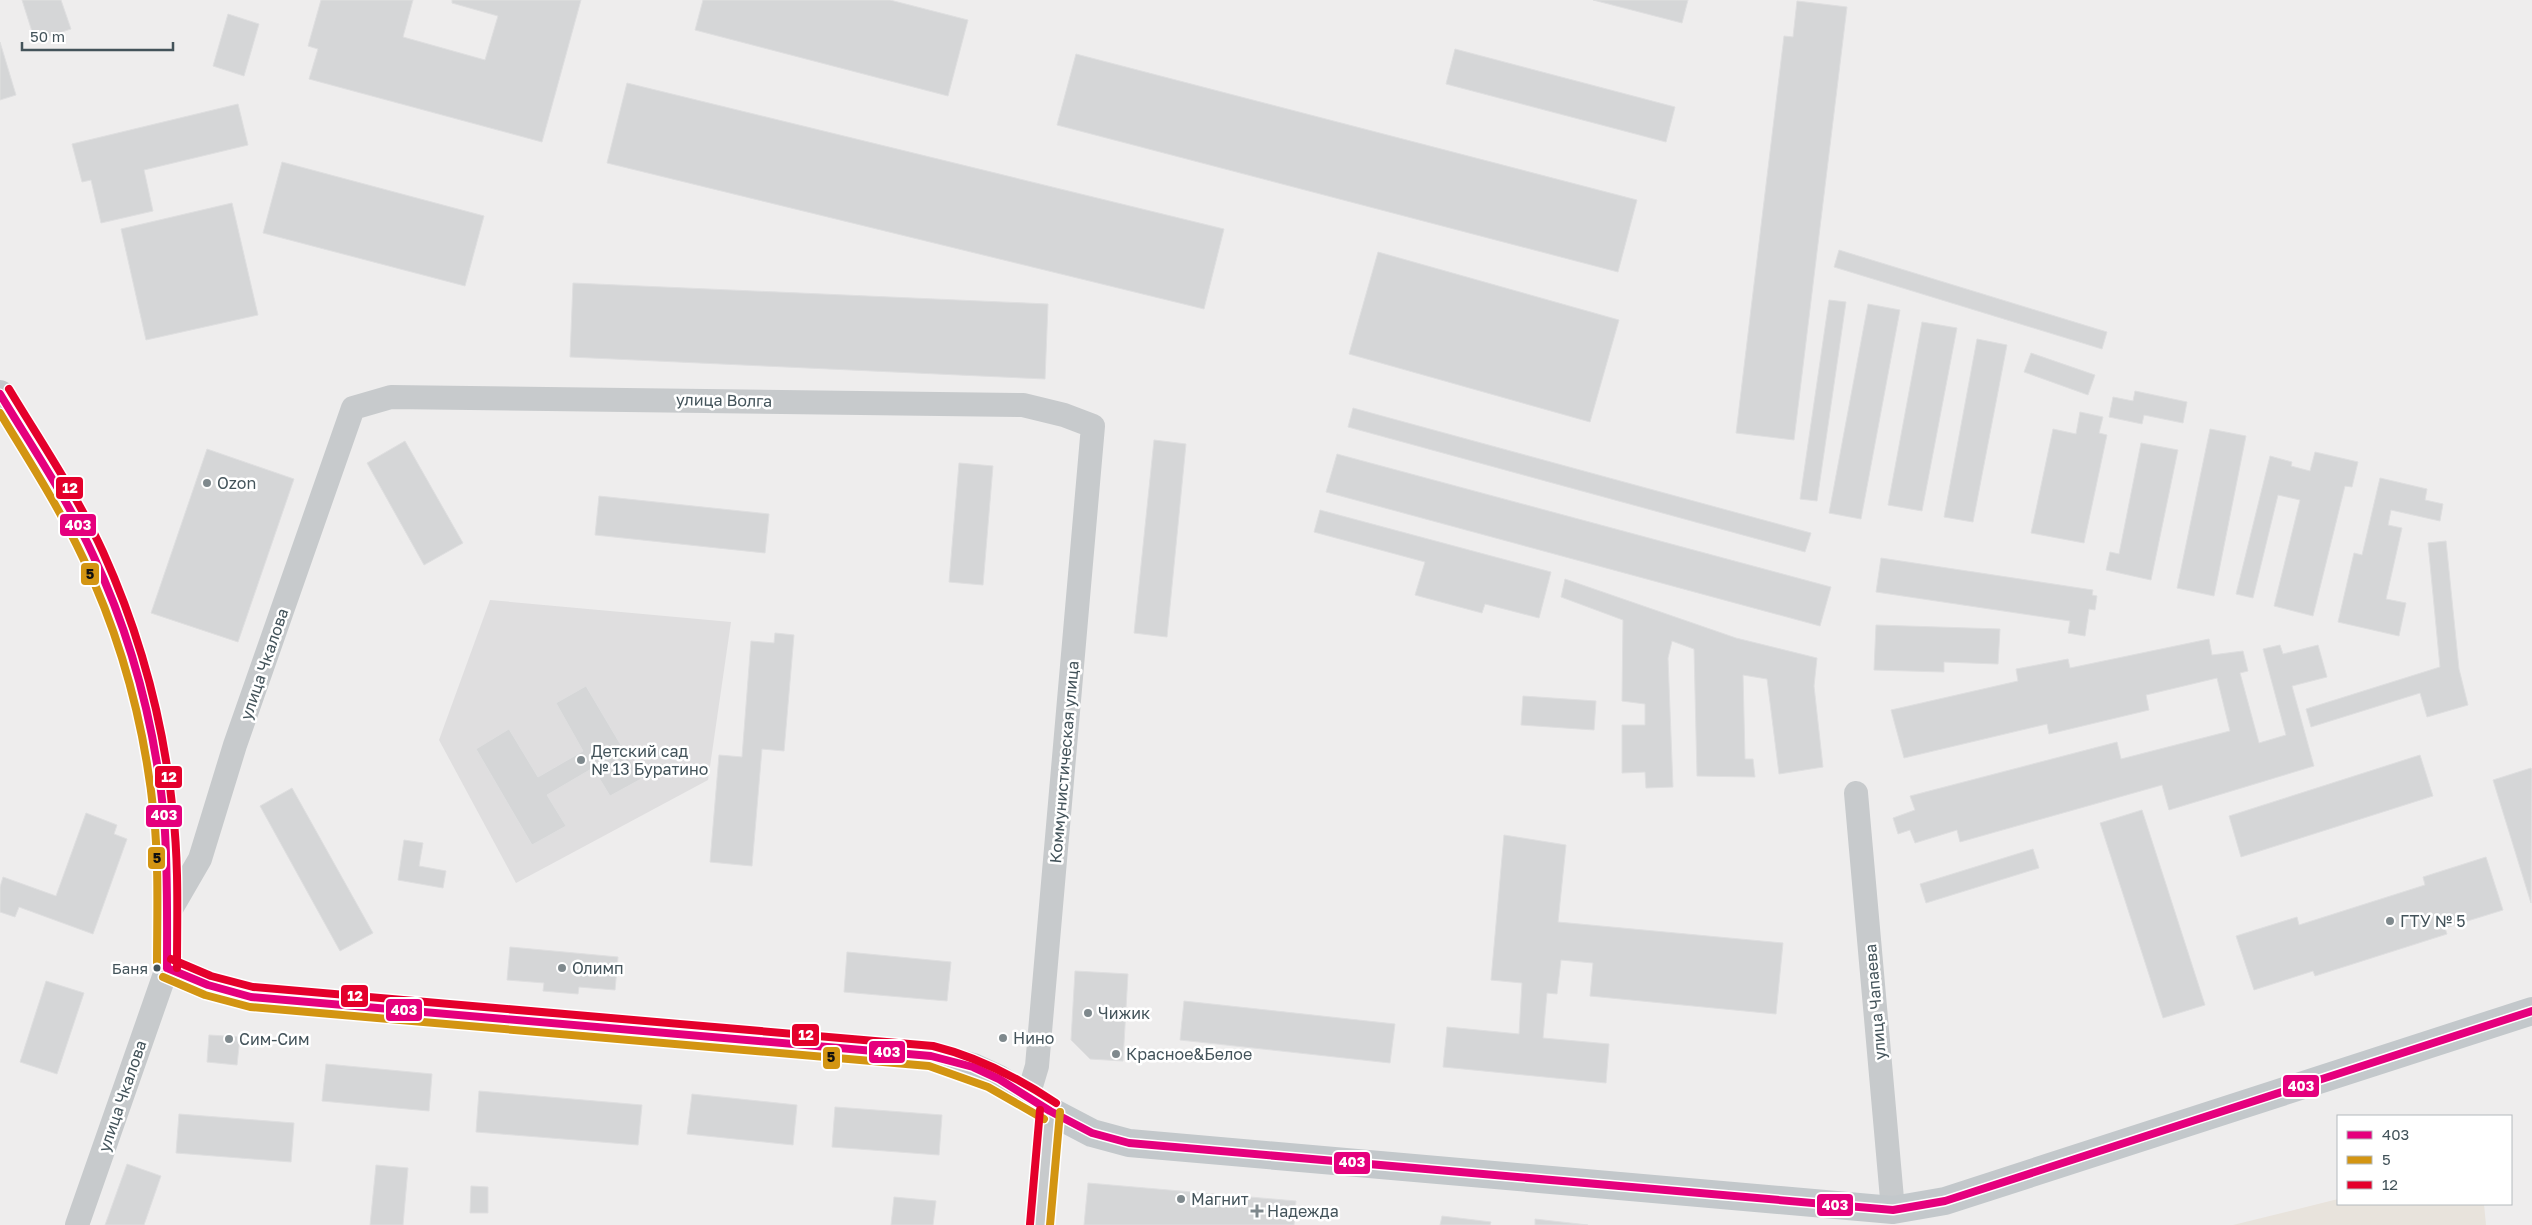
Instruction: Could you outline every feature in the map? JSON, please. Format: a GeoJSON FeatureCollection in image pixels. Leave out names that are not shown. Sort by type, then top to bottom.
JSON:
{"type":"FeatureCollection","features":[{"type":"Feature","properties":{"kind":"main road"},"geometry":{"type":"LineString","coordinates":[[0,394],[78,525],[122,628],[141,693],[162,796],[167,916],[167,968],[208,985],[251,997],[931,1056],[973,1067],[1092,1133],[1129,1142],[1893,1210],[1945,1201],[2532,1011]]}},
{"type":"Feature","properties":{"kind":"street","name":"улица Волга"},"geometry":{"type":"LineString","coordinates":[[353,408],[390,397],[1013,405],[1064,415],[1093,426]]}},
{"type":"Feature","properties":{"kind":"street","name":"улица Чкалова"},"geometry":{"type":"LineString","coordinates":[[167,916],[200,859],[235,745],[353,408]]}},
{"type":"Feature","properties":{"kind":"street","name":"Коммунистическая улица"},"geometry":{"type":"LineString","coordinates":[[1028,1096],[1037,1066],[1093,426]]}},
{"type":"Feature","properties":{"kind":"street","name":"улица Чапаева"},"geometry":{"type":"LineString","coordinates":[[1856,793],[1893,1210]]}},
{"type":"Feature","properties":{"kind":"street","name":"улица Чкалова"},"geometry":{"type":"LineString","coordinates":[[77,1225],[167,968]]}},
{"type":"Feature","properties":{"kind":"street"},"geometry":{"type":"LineString","coordinates":[[1040,1225],[1050,1111]]}},
{"type":"Feature","properties":{"kind":"shaded area","name":"Детский сад № 13 Буратино"},"geometry":{"type":"Polygon","coordinates":[[[490,600],[731,622],[708,780],[516,883],[439,740],[490,600]]]}},
{"type":"Feature","properties":{"kind":"shaded area"},"geometry":{"type":"Polygon","coordinates":[[[2337,1199],[2337,1205],[2484,1205],[2486,1225],[2233,1225],[2337,1199]]]}},
{"type":"Feature","properties":{"kind":"building"},"geometry":{"type":"Polygon","coordinates":[[[22,0],[61,0],[71,29],[35,41],[22,0]]]}},
{"type":"Feature","properties":{"kind":"building"},"geometry":{"type":"Polygon","coordinates":[[[321,0],[413,0],[403,37],[485,60],[498,16],[452,3],[452,0],[581,0],[542,142],[309,79],[318,49],[308,46],[321,0]]]}},
{"type":"Feature","properties":{"kind":"building"},"geometry":{"type":"Polygon","coordinates":[[[703,0],[890,0],[968,20],[948,96],[695,30],[703,0]]]}},
{"type":"Feature","properties":{"kind":"building"},"geometry":{"type":"Polygon","coordinates":[[[1593,0],[1688,0],[1682,23],[1593,0]]]}},
{"type":"Feature","properties":{"kind":"building"},"geometry":{"type":"Polygon","coordinates":[[[1797,1],[1847,7],[1794,440],[1736,433],[1784,36],[1793,37],[1797,1]]]}},
{"type":"Feature","properties":{"kind":"building"},"geometry":{"type":"Polygon","coordinates":[[[228,14],[259,24],[244,76],[213,66],[228,14]]]}},
{"type":"Feature","properties":{"kind":"building"},"geometry":{"type":"Polygon","coordinates":[[[0,42],[16,95],[0,100],[0,42]]]}},
{"type":"Feature","properties":{"kind":"building"},"geometry":{"type":"Polygon","coordinates":[[[1455,49],[1675,107],[1666,142],[1446,84],[1455,49]]]}},
{"type":"Feature","properties":{"kind":"building"},"geometry":{"type":"Polygon","coordinates":[[[1076,54],[1637,200],[1618,272],[1057,125],[1076,54]]]}},
{"type":"Feature","properties":{"kind":"building"},"geometry":{"type":"Polygon","coordinates":[[[627,83],[1224,229],[1204,309],[607,163],[627,83]]]}},
{"type":"Feature","properties":{"kind":"building"},"geometry":{"type":"Polygon","coordinates":[[[238,104],[248,145],[144,170],[153,211],[101,223],[91,180],[82,182],[72,144],[238,104]]]}},
{"type":"Feature","properties":{"kind":"building"},"geometry":{"type":"Polygon","coordinates":[[[282,162],[484,216],[465,286],[263,233],[282,162]]]}},
{"type":"Feature","properties":{"kind":"building"},"geometry":{"type":"Polygon","coordinates":[[[232,203],[258,315],[146,340],[121,229],[232,203]]]}},
{"type":"Feature","properties":{"kind":"building"},"geometry":{"type":"Polygon","coordinates":[[[1839,250],[2107,332],[2102,349],[1834,267],[1839,250]]]}},
{"type":"Feature","properties":{"kind":"building"},"geometry":{"type":"Polygon","coordinates":[[[1378,252],[1619,320],[1590,422],[1349,354],[1378,252]]]}},
{"type":"Feature","properties":{"kind":"building"},"geometry":{"type":"Polygon","coordinates":[[[573,283],[1048,304],[1045,379],[570,357],[573,283]]]}},
{"type":"Feature","properties":{"kind":"building"},"geometry":{"type":"Polygon","coordinates":[[[1829,300],[1846,302],[1817,501],[1800,499],[1829,300]]]}},
{"type":"Feature","properties":{"kind":"building"},"geometry":{"type":"Polygon","coordinates":[[[1868,304],[1900,310],[1861,519],[1829,513],[1868,304]]]}},
{"type":"Feature","properties":{"kind":"building"},"geometry":{"type":"Polygon","coordinates":[[[1922,322],[1957,328],[1922,511],[1888,505],[1922,322]]]}},
{"type":"Feature","properties":{"kind":"building"},"geometry":{"type":"Polygon","coordinates":[[[1977,339],[2007,345],[1973,522],[1944,517],[1977,339]]]}},
{"type":"Feature","properties":{"kind":"building"},"geometry":{"type":"Polygon","coordinates":[[[2031,353],[2095,375],[2088,395],[2024,372],[2031,353]]]}},
{"type":"Feature","properties":{"kind":"building"},"geometry":{"type":"Polygon","coordinates":[[[2135,391],[2187,402],[2183,423],[2144,415],[2142,424],[2109,417],[2113,397],[2133,401],[2135,391]]]}},
{"type":"Feature","properties":{"kind":"building"},"geometry":{"type":"Polygon","coordinates":[[[1353,408],[1811,533],[1805,552],[1348,427],[1353,408]]]}},
{"type":"Feature","properties":{"kind":"building"},"geometry":{"type":"Polygon","coordinates":[[[2080,412],[2103,417],[2099,433],[2107,435],[2084,543],[2031,533],[2053,429],[2076,434],[2080,412]]]}},
{"type":"Feature","properties":{"kind":"building"},"geometry":{"type":"Polygon","coordinates":[[[2210,429],[2246,436],[2214,596],[2177,588],[2210,429]]]}},
{"type":"Feature","properties":{"kind":"building"},"geometry":{"type":"Polygon","coordinates":[[[1154,440],[1186,444],[1167,637],[1134,633],[1154,440]]]}},
{"type":"Feature","properties":{"kind":"building"},"geometry":{"type":"Polygon","coordinates":[[[405,441],[463,543],[424,565],[367,463],[405,441]]]}},
{"type":"Feature","properties":{"kind":"building"},"geometry":{"type":"Polygon","coordinates":[[[2141,443],[2178,450],[2151,580],[2106,570],[2110,552],[2119,554],[2141,443]]]}},
{"type":"Feature","properties":{"kind":"building"},"geometry":{"type":"Polygon","coordinates":[[[207,449],[294,479],[238,642],[151,613],[207,449]]]}},
{"type":"Feature","properties":{"kind":"building"},"geometry":{"type":"Polygon","coordinates":[[[2315,452],[2358,462],[2352,487],[2345,486],[2313,616],[2274,606],[2300,500],[2278,495],[2253,598],[2236,594],[2270,456],[2292,462],[2291,466],[2310,471],[2315,452]]]}},
{"type":"Feature","properties":{"kind":"building"},"geometry":{"type":"Polygon","coordinates":[[[1337,454],[1831,587],[1820,626],[1326,492],[1337,454]]]}},
{"type":"Feature","properties":{"kind":"building"},"geometry":{"type":"Polygon","coordinates":[[[959,463],[993,466],[983,585],[949,582],[959,463]]]}},
{"type":"Feature","properties":{"kind":"building"},"geometry":{"type":"Polygon","coordinates":[[[2380,478],[2427,489],[2425,500],[2443,504],[2440,521],[2391,510],[2388,525],[2402,528],[2386,599],[2406,603],[2399,636],[2338,622],[2354,553],[2362,555],[2380,478]]]}},
{"type":"Feature","properties":{"kind":"building"},"geometry":{"type":"Polygon","coordinates":[[[599,496],[769,514],[765,553],[595,535],[599,496]]]}},
{"type":"Feature","properties":{"kind":"building"},"geometry":{"type":"Polygon","coordinates":[[[1320,510],[1551,572],[1539,618],[1485,604],[1482,613],[1415,595],[1425,562],[1314,532],[1320,510]]]}},
{"type":"Feature","properties":{"kind":"building"},"geometry":{"type":"Polygon","coordinates":[[[2446,541],[2459,669],[2468,705],[2427,717],[2420,693],[2311,727],[2306,709],[2440,667],[2428,543],[2446,541]]]}},
{"type":"Feature","properties":{"kind":"building"},"geometry":{"type":"Polygon","coordinates":[[[1881,558],[2093,590],[2092,595],[2097,596],[2095,610],[2089,609],[2085,636],[2068,633],[2070,621],[1876,592],[1881,558]]]}},
{"type":"Feature","properties":{"kind":"building"},"geometry":{"type":"Polygon","coordinates":[[[1565,579],[1736,638],[1817,658],[1814,686],[1823,767],[1779,774],[1767,679],[1743,675],[1745,759],[1753,759],[1755,777],[1697,776],[1694,649],[1672,641],[1668,658],[1673,787],[1646,788],[1645,772],[1622,773],[1622,725],[1645,725],[1645,704],[1622,701],[1623,620],[1561,597],[1565,579]]]}},
{"type":"Feature","properties":{"kind":"building"},"geometry":{"type":"Polygon","coordinates":[[[1876,625],[2000,629],[1998,664],[1944,662],[1944,672],[1874,670],[1876,625]]]}},
{"type":"Feature","properties":{"kind":"building"},"geometry":{"type":"Polygon","coordinates":[[[775,633],[794,635],[784,751],[762,749],[752,866],[710,862],[719,755],[742,757],[751,641],[774,643],[775,633]]]}},
{"type":"Feature","properties":{"kind":"building"},"geometry":{"type":"Polygon","coordinates":[[[2209,639],[2212,655],[2243,651],[2248,671],[2240,673],[2259,743],[2286,735],[2263,649],[2280,645],[2283,654],[2318,645],[2327,677],[2292,686],[2314,766],[2169,810],[2162,785],[1960,842],[1957,830],[1915,843],[1910,830],[1898,834],[1893,818],[1915,810],[1910,796],[2117,742],[2121,759],[2230,731],[2217,678],[2146,695],[2149,710],[2049,734],[2047,724],[1904,758],[1891,710],[2018,681],[2016,669],[2068,659],[2070,668],[2209,639]]]}},
{"type":"Feature","properties":{"kind":"building"},"geometry":{"type":"Polygon","coordinates":[[[586,686],[641,779],[610,796],[593,768],[547,795],[566,826],[532,845],[476,749],[509,729],[538,777],[583,751],[556,703],[586,686]]]}},
{"type":"Feature","properties":{"kind":"building"},"geometry":{"type":"Polygon","coordinates":[[[1523,696],[1596,701],[1594,730],[1521,725],[1523,696]]]}},
{"type":"Feature","properties":{"kind":"building"},"geometry":{"type":"Polygon","coordinates":[[[2420,755],[2433,796],[2241,857],[2229,816],[2420,755]]]}},
{"type":"Feature","properties":{"kind":"building"},"geometry":{"type":"Polygon","coordinates":[[[2531,768],[2532,770],[2531,903],[2493,780],[2531,768]]]}},
{"type":"Feature","properties":{"kind":"building"},"geometry":{"type":"Polygon","coordinates":[[[292,788],[373,933],[340,951],[260,806],[292,788]]]}},
{"type":"Feature","properties":{"kind":"building"},"geometry":{"type":"Polygon","coordinates":[[[2142,810],[2205,1005],[2163,1018],[2100,823],[2142,810]]]}},
{"type":"Feature","properties":{"kind":"building"},"geometry":{"type":"Polygon","coordinates":[[[86,813],[117,825],[114,834],[127,839],[93,934],[19,907],[15,917],[0,912],[0,887],[3,877],[56,896],[86,813]]]}},
{"type":"Feature","properties":{"kind":"building"},"geometry":{"type":"Polygon","coordinates":[[[1504,835],[1566,845],[1558,922],[1783,943],[1776,1014],[1590,996],[1593,963],[1561,960],[1557,994],[1547,993],[1543,1038],[1609,1044],[1606,1083],[1443,1067],[1447,1027],[1519,1034],[1522,983],[1491,980],[1504,835]]]}},
{"type":"Feature","properties":{"kind":"building"},"geometry":{"type":"Polygon","coordinates":[[[404,840],[423,843],[419,866],[446,871],[443,888],[398,880],[404,840]]]}},
{"type":"Feature","properties":{"kind":"building"},"geometry":{"type":"Polygon","coordinates":[[[2033,849],[2039,868],[1926,903],[1920,884],[2033,849]]]}},
{"type":"Feature","properties":{"kind":"building","name":"ГТУ № 5"},"geometry":{"type":"Polygon","coordinates":[[[2486,857],[2503,910],[2445,928],[2447,934],[2315,976],[2313,971],[2254,990],[2236,936],[2297,917],[2299,925],[2425,885],[2423,877],[2486,857]]]}},
{"type":"Feature","properties":{"kind":"building","name":"Олимп"},"geometry":{"type":"Polygon","coordinates":[[[510,947],[618,957],[615,990],[579,987],[578,994],[543,991],[544,983],[507,980],[510,947]]]}},
{"type":"Feature","properties":{"kind":"building"},"geometry":{"type":"Polygon","coordinates":[[[847,952],[951,962],[947,1001],[844,992],[847,952]]]}},
{"type":"Feature","properties":{"kind":"building"},"geometry":{"type":"Polygon","coordinates":[[[1075,971],[1128,974],[1123,1061],[1090,1059],[1071,1040],[1075,971]]]}},
{"type":"Feature","properties":{"kind":"building"},"geometry":{"type":"Polygon","coordinates":[[[46,981],[84,993],[57,1074],[20,1062],[46,981]]]}},
{"type":"Feature","properties":{"kind":"building"},"geometry":{"type":"Polygon","coordinates":[[[1184,1001],[1395,1024],[1390,1063],[1180,1040],[1184,1001]]]}},
{"type":"Feature","properties":{"kind":"building"},"geometry":{"type":"Polygon","coordinates":[[[209,1035],[240,1037],[237,1065],[207,1062],[209,1035]]]}},
{"type":"Feature","properties":{"kind":"building"},"geometry":{"type":"Polygon","coordinates":[[[326,1064],[432,1074],[429,1111],[322,1101],[326,1064]]]}},
{"type":"Feature","properties":{"kind":"building"},"geometry":{"type":"Polygon","coordinates":[[[479,1091],[642,1105],[638,1145],[476,1132],[479,1091]]]}},
{"type":"Feature","properties":{"kind":"building"},"geometry":{"type":"Polygon","coordinates":[[[692,1094],[797,1105],[793,1145],[687,1134],[692,1094]]]}},
{"type":"Feature","properties":{"kind":"building"},"geometry":{"type":"Polygon","coordinates":[[[835,1107],[942,1115],[939,1155],[832,1147],[835,1107]]]}},
{"type":"Feature","properties":{"kind":"building"},"geometry":{"type":"Polygon","coordinates":[[[179,1114],[294,1123],[291,1162],[176,1153],[179,1114]]]}},
{"type":"Feature","properties":{"kind":"building"},"geometry":{"type":"Polygon","coordinates":[[[127,1164],[161,1176],[144,1225],[105,1225],[127,1164]]]}},
{"type":"Feature","properties":{"kind":"building"},"geometry":{"type":"Polygon","coordinates":[[[376,1165],[408,1168],[403,1225],[370,1225],[376,1165]]]}},
{"type":"Feature","properties":{"kind":"building"},"geometry":{"type":"Polygon","coordinates":[[[1088,1183],[1296,1201],[1294,1225],[1084,1225],[1088,1183]]]}},
{"type":"Feature","properties":{"kind":"building"},"geometry":{"type":"Polygon","coordinates":[[[471,1186],[488,1187],[488,1213],[470,1213],[471,1186]]]}},
{"type":"Feature","properties":{"kind":"building"},"geometry":{"type":"Polygon","coordinates":[[[894,1197],[936,1201],[933,1225],[891,1225],[894,1197]]]}},
{"type":"Feature","properties":{"kind":"building"},"geometry":{"type":"Polygon","coordinates":[[[1442,1216],[1491,1222],[1490,1225],[1440,1225],[1442,1216]]]}},
{"type":"Feature","properties":{"kind":"building"},"geometry":{"type":"Polygon","coordinates":[[[1535,1219],[1588,1225],[1535,1225],[1535,1219]]]}},
{"type":"Feature","properties":{"kind":"transit line","name":"12"},"geometry":{"type":"LineString","coordinates":[[9,389],[93,531],[116,583],[139,647],[157,713],[173,813],[177,871],[177,968]]}},
{"type":"Feature","properties":{"kind":"transit line","name":"403"},"geometry":{"type":"LineString","coordinates":[[0,394],[49,473],[83,534],[107,586],[130,650],[148,716],[164,817],[167,874],[167,968]]}},
{"type":"Feature","properties":{"kind":"transit line","name":"5"},"geometry":{"type":"LineString","coordinates":[[0,413],[74,539],[97,588],[120,652],[138,717],[154,816],[157,873],[157,968]]}},
{"type":"Feature","properties":{"kind":"transit line","name":"12"},"geometry":{"type":"LineString","coordinates":[[171,959],[211,976],[253,987],[933,1046],[966,1056],[997,1069],[1056,1103]]}},
{"type":"Feature","properties":{"kind":"transit line","name":"403"},"geometry":{"type":"LineString","coordinates":[[167,968],[208,985],[251,997],[931,1056],[973,1067],[999,1079],[1050,1111],[1092,1133],[1129,1143],[1893,1210],[1945,1201],[2532,1011]]}},
{"type":"Feature","properties":{"kind":"transit line","name":"5"},"geometry":{"type":"LineString","coordinates":[[163,977],[205,995],[250,1007],[929,1066],[988,1087],[1044,1119]]}},
{"type":"Feature","properties":{"kind":"transit line","name":"12"},"geometry":{"type":"LineString","coordinates":[[1030,1224],[1040,1110]]}},
{"type":"Feature","properties":{"kind":"transit line","name":"5"},"geometry":{"type":"LineString","coordinates":[[1050,1225],[1060,1112]]}},
{"type":"Feature","properties":{"kind":"place","name":"Ozon"},"geometry":{"type":"Point","coordinates":[207,483]}},
{"type":"Feature","properties":{"kind":"place","name":"Детский сад № 13 Буратино"},"geometry":{"type":"Point","coordinates":[581,760]}},
{"type":"Feature","properties":{"kind":"place","name":"ГТУ № 5"},"geometry":{"type":"Point","coordinates":[2390,921]}},
{"type":"Feature","properties":{"kind":"place","name":"Баня"},"geometry":{"type":"Point","coordinates":[157,968]}},
{"type":"Feature","properties":{"kind":"place","name":"Олимп"},"geometry":{"type":"Point","coordinates":[562,968]}},
{"type":"Feature","properties":{"kind":"place","name":"Чижик"},"geometry":{"type":"Point","coordinates":[1088,1013]}},
{"type":"Feature","properties":{"kind":"place","name":"Нино"},"geometry":{"type":"Point","coordinates":[1003,1038]}},
{"type":"Feature","properties":{"kind":"place","name":"Сим-Сим"},"geometry":{"type":"Point","coordinates":[229,1039]}},
{"type":"Feature","properties":{"kind":"place","name":"Красное&Белое"},"geometry":{"type":"Point","coordinates":[1116,1054]}},
{"type":"Feature","properties":{"kind":"place","name":"Магнит"},"geometry":{"type":"Point","coordinates":[1181,1199]}},
{"type":"Feature","properties":{"kind":"place","name":"Надежда"},"geometry":{"type":"Point","coordinates":[1257,1211]}}]}
